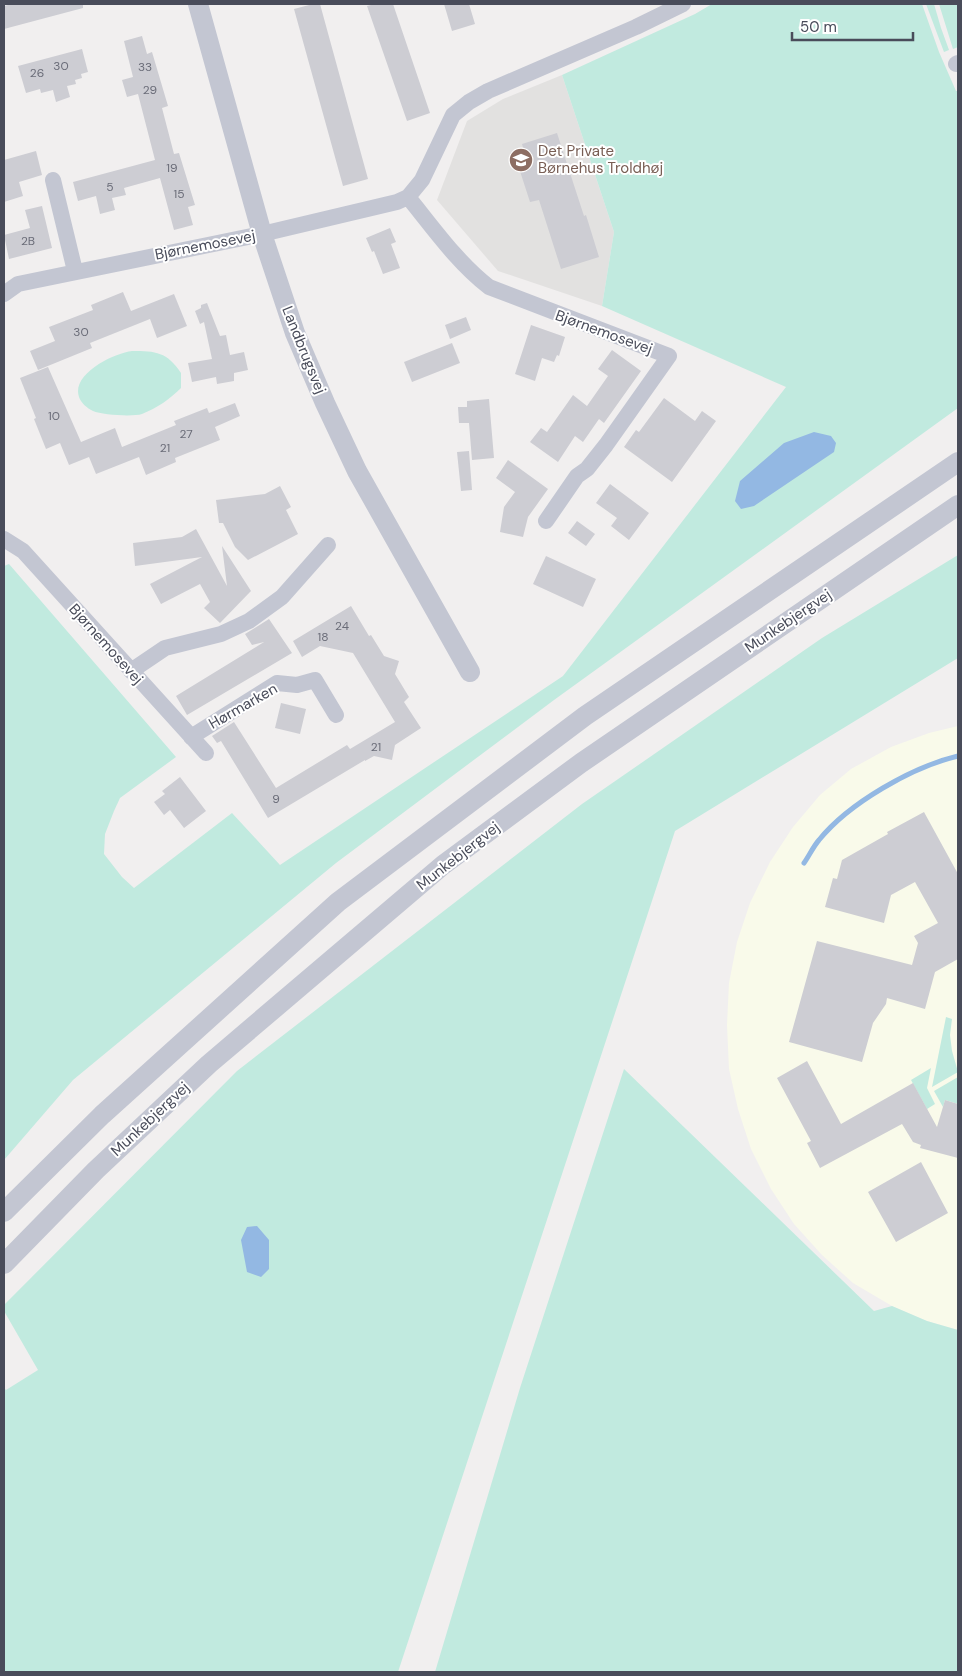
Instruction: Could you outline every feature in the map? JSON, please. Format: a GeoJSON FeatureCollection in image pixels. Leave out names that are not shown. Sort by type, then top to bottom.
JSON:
{"type":"FeatureCollection","features":[{"type":"Feature","properties":{"kind":"street","name":"Landbrugsvej"},"geometry":{"type":"LineString","coordinates":[[198,4],[262,234],[295,332],[325,403],[357,471],[470,672]]}},
{"type":"Feature","properties":{"kind":"street"},"geometry":{"type":"LineString","coordinates":[[408,197],[422,180],[453,115],[469,102],[488,91],[636,27],[683,4]]}},
{"type":"Feature","properties":{"kind":"street"},"geometry":{"type":"LineString","coordinates":[[53,180],[76,271]]}},
{"type":"Feature","properties":{"kind":"street","name":"Bjørnemosevej"},"geometry":{"type":"LineString","coordinates":[[4,294],[18,284],[335,218],[397,202],[408,197],[449,250],[470,272],[489,287],[669,356],[606,445],[587,469],[577,476],[546,520]]}},
{"type":"Feature","properties":{"kind":"street"},"geometry":{"type":"LineString","coordinates":[[4,1212],[102,1115],[338,902],[584,716],[958,462]]}},
{"type":"Feature","properties":{"kind":"street","name":"Munkebjergvej"},"geometry":{"type":"LineString","coordinates":[[4,1264],[96,1170],[209,1064],[443,865],[581,763],[958,505]]}},
{"type":"Feature","properties":{"kind":"street","name":"Bjørnemosevej"},"geometry":{"type":"LineString","coordinates":[[4,539],[22,551],[206,753]]}},
{"type":"Feature","properties":{"kind":"street"},"geometry":{"type":"LineString","coordinates":[[131,671],[165,648],[221,634],[249,621],[282,597],[328,545]]}},
{"type":"Feature","properties":{"kind":"street","name":"Hørmarken"},"geometry":{"type":"LineString","coordinates":[[191,737],[277,684],[297,685],[315,680],[336,715]]}},
{"type":"Feature","properties":{"kind":"shaded area","name":"Det Private Børnehus Troldhøj"},"geometry":{"type":"Polygon","coordinates":[[[562,75],[614,232],[602,306],[498,271],[437,200],[467,121],[503,99],[562,75]]]}},
{"type":"Feature","properties":{"kind":"shaded area"},"geometry":{"type":"Polygon","coordinates":[[[958,726],[958,1330],[927,1321],[892,1306],[853,1283],[822,1255],[794,1224],[771,1189],[751,1149],[738,1109],[729,1069],[727,1025],[729,983],[737,942],[750,903],[770,862],[793,827],[820,795],[851,769],[891,747],[929,733],[958,726]]]}},
{"type":"Feature","properties":{"kind":"green space"},"geometry":{"type":"Polygon","coordinates":[[[712,4],[922,4],[939,52],[956,91],[958,91],[958,408],[554,700],[336,863],[73,1080],[4,1160],[4,566],[9,564],[176,757],[120,798],[105,834],[104,854],[122,877],[134,888],[232,813],[280,865],[563,676],[786,387],[602,306],[614,232],[562,75],[695,14],[712,4]]]}},
{"type":"Feature","properties":{"kind":"green space"},"geometry":{"type":"Polygon","coordinates":[[[926,4],[934,4],[949,50],[944,52],[926,4]]]}},
{"type":"Feature","properties":{"kind":"green space"},"geometry":{"type":"Polygon","coordinates":[[[939,4],[958,4],[958,47],[953,49],[939,4]]]}},
{"type":"Feature","properties":{"kind":"green space"},"geometry":{"type":"Polygon","coordinates":[[[132,351],[154,352],[166,357],[181,373],[181,388],[158,406],[138,415],[103,414],[86,407],[79,397],[78,389],[81,380],[105,360],[132,351]]]}},
{"type":"Feature","properties":{"kind":"green space"},"geometry":{"type":"Polygon","coordinates":[[[958,555],[958,658],[675,831],[398,1672],[4,1672],[4,1388],[6,1390],[38,1370],[4,1311],[4,1305],[237,1071],[582,804],[822,638],[958,555]]]}},
{"type":"Feature","properties":{"kind":"green space"},"geometry":{"type":"Polygon","coordinates":[[[946,1017],[952,1019],[950,1035],[958,1072],[932,1087],[946,1017]]]}},
{"type":"Feature","properties":{"kind":"green space"},"geometry":{"type":"Polygon","coordinates":[[[931,1068],[927,1088],[935,1104],[927,1109],[911,1080],[931,1068]]]}},
{"type":"Feature","properties":{"kind":"green space"},"geometry":{"type":"Polygon","coordinates":[[[624,1069],[874,1311],[892,1306],[927,1321],[958,1330],[958,1672],[435,1672],[520,1388],[624,1069]]]}},
{"type":"Feature","properties":{"kind":"green space"},"geometry":{"type":"Polygon","coordinates":[[[958,1077],[958,1104],[945,1100],[943,1107],[934,1091],[958,1077]]]}},
{"type":"Feature","properties":{"kind":"water"},"geometry":{"type":"Polygon","coordinates":[[[814,432],[831,436],[836,443],[834,452],[754,506],[741,509],[735,501],[740,481],[784,443],[814,432]]]}},
{"type":"Feature","properties":{"kind":"water"},"geometry":{"type":"Polygon","coordinates":[[[257,1226],[269,1240],[269,1269],[261,1277],[247,1272],[241,1240],[247,1227],[257,1226]]]}},
{"type":"Feature","properties":{"kind":"building"},"geometry":{"type":"Polygon","coordinates":[[[12,4],[83,4],[83,8],[4,29],[4,6],[12,4]]]}},
{"type":"Feature","properties":{"kind":"building"},"geometry":{"type":"Polygon","coordinates":[[[320,4],[368,179],[343,186],[294,9],[320,4]]]}},
{"type":"Feature","properties":{"kind":"building"},"geometry":{"type":"Polygon","coordinates":[[[393,4],[430,113],[407,121],[367,6],[393,4]]]}},
{"type":"Feature","properties":{"kind":"building"},"geometry":{"type":"Polygon","coordinates":[[[444,4],[469,4],[475,24],[452,31],[444,4]]]}},
{"type":"Feature","properties":{"kind":"building"},"geometry":{"type":"Polygon","coordinates":[[[142,36],[147,54],[152,52],[168,106],[162,108],[174,154],[179,153],[195,205],[188,207],[193,225],[174,230],[160,178],[124,188],[126,195],[112,198],[115,210],[100,214],[96,196],[78,201],[73,182],[155,160],[138,94],[127,97],[122,80],[133,77],[124,41],[142,36]]]}},
{"type":"Feature","properties":{"kind":"building"},"geometry":{"type":"Polygon","coordinates":[[[82,49],[88,72],[81,74],[82,78],[75,80],[76,84],[67,86],[70,97],[56,102],[53,90],[41,93],[40,89],[26,93],[18,66],[82,49]]]}},
{"type":"Feature","properties":{"kind":"building"},"geometry":{"type":"Polygon","coordinates":[[[557,133],[599,257],[561,269],[539,200],[530,202],[518,165],[527,162],[522,144],[557,133]]]}},
{"type":"Feature","properties":{"kind":"building"},"geometry":{"type":"Polygon","coordinates":[[[36,151],[42,175],[19,182],[23,196],[4,202],[4,160],[36,151]]]}},
{"type":"Feature","properties":{"kind":"building"},"geometry":{"type":"Polygon","coordinates":[[[42,206],[52,248],[9,259],[4,235],[30,228],[25,210],[42,206]]]}},
{"type":"Feature","properties":{"kind":"building"},"geometry":{"type":"Polygon","coordinates":[[[390,228],[396,242],[391,244],[400,268],[383,274],[374,251],[372,252],[366,238],[390,228]]]}},
{"type":"Feature","properties":{"kind":"building"},"geometry":{"type":"Polygon","coordinates":[[[123,292],[131,311],[174,294],[187,326],[157,338],[150,319],[90,343],[92,348],[38,370],[30,351],[55,341],[49,327],[93,310],[91,305],[123,292]]]}},
{"type":"Feature","properties":{"kind":"building"},"geometry":{"type":"Polygon","coordinates":[[[207,303],[220,336],[226,335],[230,355],[244,352],[248,370],[234,373],[234,381],[217,384],[216,377],[192,382],[188,363],[212,359],[204,322],[200,324],[195,311],[201,308],[201,305],[207,303]]]}},
{"type":"Feature","properties":{"kind":"building"},"geometry":{"type":"Polygon","coordinates":[[[466,317],[471,330],[450,339],[445,325],[466,317]]]}},
{"type":"Feature","properties":{"kind":"building"},"geometry":{"type":"Polygon","coordinates":[[[531,325],[565,337],[559,356],[557,355],[554,362],[542,358],[535,381],[515,374],[531,325]]]}},
{"type":"Feature","properties":{"kind":"building"},"geometry":{"type":"Polygon","coordinates":[[[452,343],[460,363],[412,382],[404,362],[452,343]]]}},
{"type":"Feature","properties":{"kind":"building"},"geometry":{"type":"Polygon","coordinates":[[[612,350],[641,371],[604,423],[599,419],[583,442],[575,436],[558,462],[530,442],[541,428],[547,432],[573,395],[587,406],[608,376],[598,369],[612,350]]]}},
{"type":"Feature","properties":{"kind":"building"},"geometry":{"type":"Polygon","coordinates":[[[48,367],[81,442],[115,428],[122,447],[176,425],[174,421],[207,408],[209,413],[235,403],[240,416],[215,427],[220,440],[175,458],[176,462],[146,475],[139,457],[96,474],[89,457],[69,465],[60,443],[46,449],[20,378],[48,367]]]}},
{"type":"Feature","properties":{"kind":"building"},"geometry":{"type":"Polygon","coordinates":[[[664,398],[695,421],[702,411],[716,421],[672,482],[624,447],[636,430],[639,432],[664,398]]]}},
{"type":"Feature","properties":{"kind":"building"},"geometry":{"type":"Polygon","coordinates":[[[489,399],[494,458],[472,460],[469,423],[459,423],[458,407],[467,407],[467,401],[489,399]]]}},
{"type":"Feature","properties":{"kind":"building"},"geometry":{"type":"Polygon","coordinates":[[[469,451],[472,490],[461,491],[457,452],[469,451]]]}},
{"type":"Feature","properties":{"kind":"building"},"geometry":{"type":"Polygon","coordinates":[[[508,460],[548,489],[528,517],[523,537],[500,532],[504,507],[515,492],[496,478],[508,460]]]}},
{"type":"Feature","properties":{"kind":"building"},"geometry":{"type":"Polygon","coordinates":[[[610,484],[649,513],[629,540],[611,526],[617,518],[596,503],[610,484]]]}},
{"type":"Feature","properties":{"kind":"building"},"geometry":{"type":"Polygon","coordinates":[[[280,486],[291,507],[286,510],[298,534],[248,560],[235,547],[223,523],[219,523],[216,500],[265,494],[280,486]]]}},
{"type":"Feature","properties":{"kind":"building"},"geometry":{"type":"Polygon","coordinates":[[[577,521],[595,534],[586,546],[568,533],[577,521]]]}},
{"type":"Feature","properties":{"kind":"building"},"geometry":{"type":"Polygon","coordinates":[[[196,529],[227,586],[222,546],[251,591],[220,623],[204,608],[210,602],[200,584],[161,604],[150,584],[202,557],[135,566],[133,543],[182,537],[196,529]]]}},
{"type":"Feature","properties":{"kind":"building"},"geometry":{"type":"Polygon","coordinates":[[[546,556],[596,579],[583,607],[533,584],[546,556]]]}},
{"type":"Feature","properties":{"kind":"building"},"geometry":{"type":"Polygon","coordinates":[[[351,606],[369,636],[371,635],[384,656],[399,661],[395,674],[409,697],[404,702],[421,728],[395,745],[392,760],[374,756],[365,760],[268,818],[221,741],[217,743],[212,736],[234,722],[276,788],[347,745],[350,749],[395,722],[353,653],[320,646],[302,657],[293,641],[351,606]]]}},
{"type":"Feature","properties":{"kind":"building"},"geometry":{"type":"Polygon","coordinates":[[[269,619],[292,653],[187,715],[176,696],[264,642],[252,645],[245,634],[269,619]]]}},
{"type":"Feature","properties":{"kind":"building"},"geometry":{"type":"Polygon","coordinates":[[[281,703],[306,709],[300,734],[275,728],[281,703]]]}},
{"type":"Feature","properties":{"kind":"building"},"geometry":{"type":"Polygon","coordinates":[[[180,777],[206,811],[184,828],[170,810],[164,815],[154,802],[165,794],[162,791],[180,777]]]}},
{"type":"Feature","properties":{"kind":"building"},"geometry":{"type":"Polygon","coordinates":[[[924,812],[958,874],[958,959],[935,972],[925,1009],[887,998],[886,1004],[873,1023],[862,1062],[789,1042],[817,941],[912,965],[918,943],[914,936],[938,923],[915,882],[891,895],[884,923],[825,907],[833,878],[837,879],[842,860],[924,812]]]}},
{"type":"Feature","properties":{"kind":"building"},"geometry":{"type":"Polygon","coordinates":[[[807,1061],[841,1124],[913,1083],[937,1127],[945,1100],[958,1104],[958,1158],[920,1148],[921,1145],[913,1142],[902,1124],[820,1168],[807,1143],[811,1141],[777,1078],[807,1061]]]}},
{"type":"Feature","properties":{"kind":"building"},"geometry":{"type":"Polygon","coordinates":[[[921,1162],[948,1213],[896,1242],[868,1192],[921,1162]]]}},
{"type":"Feature","properties":{"kind":"waterway"},"geometry":{"type":"LineString","coordinates":[[804,863],[817,843],[832,826],[864,800],[882,788],[921,769],[958,756]]}},
{"type":"Feature","properties":{"kind":"place","name":"Det Private Børnehus Troldhøj"},"geometry":{"type":"Point","coordinates":[521,160]}}]}
